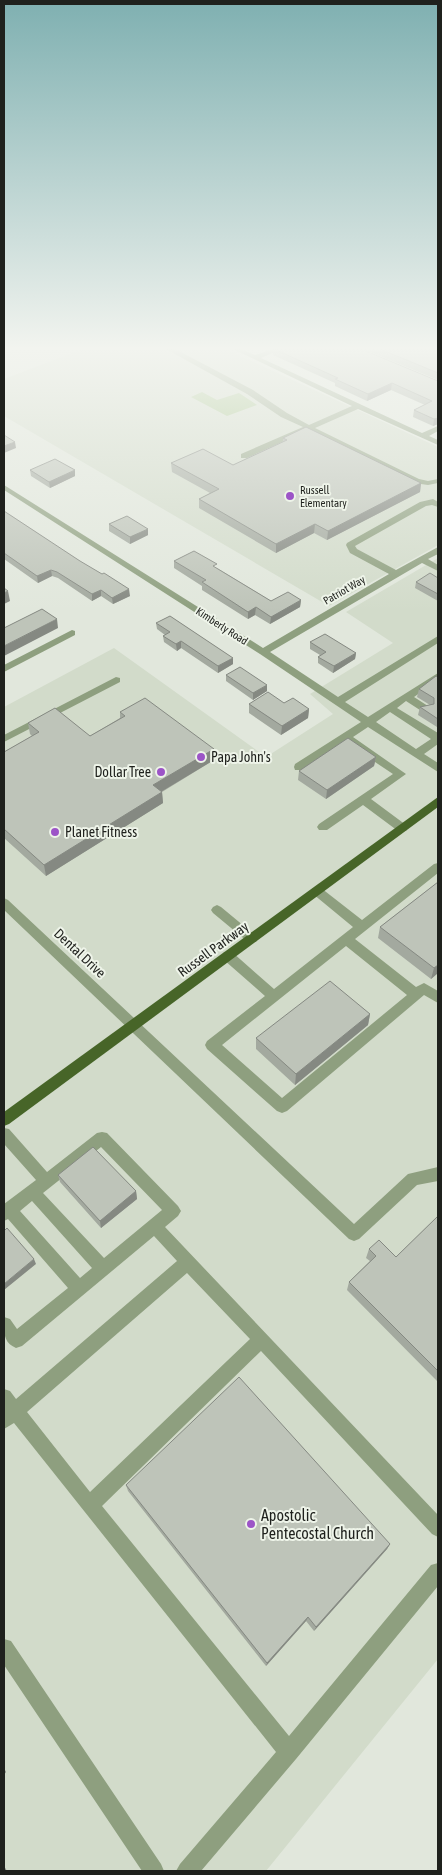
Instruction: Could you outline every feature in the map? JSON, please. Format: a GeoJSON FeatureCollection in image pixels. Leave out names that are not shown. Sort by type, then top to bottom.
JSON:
{"type":"FeatureCollection","features":[{"type":"Feature","properties":{"kind":"main road","name":"Russell Parkway"},"geometry":{"type":"LineString","coordinates":[[4,1120],[438,801]]}},
{"type":"Feature","properties":{"kind":"street"},"geometry":{"type":"LineString","coordinates":[[244,456],[290,436]]}},
{"type":"Feature","properties":{"kind":"street"},"geometry":{"type":"LineString","coordinates":[[327,436],[417,481],[428,483],[438,481]]}},
{"type":"Feature","properties":{"kind":"street"},"geometry":{"type":"LineString","coordinates":[[423,436],[438,443]]}},
{"type":"Feature","properties":{"kind":"street","name":"Kimberly Road"},"geometry":{"type":"LineString","coordinates":[[4,487],[263,652],[438,768]]}},
{"type":"Feature","properties":{"kind":"street"},"geometry":{"type":"LineString","coordinates":[[396,574],[353,551],[350,545],[354,541],[423,504],[433,502],[438,505]]}},
{"type":"Feature","properties":{"kind":"street","name":"Patriot Way"},"geometry":{"type":"LineString","coordinates":[[263,652],[438,550]]}},
{"type":"Feature","properties":{"kind":"street"},"geometry":{"type":"LineString","coordinates":[[421,559],[438,568]]}},
{"type":"Feature","properties":{"kind":"street"},"geometry":{"type":"LineString","coordinates":[[4,669],[72,633]]}},
{"type":"Feature","properties":{"kind":"street"},"geometry":{"type":"LineString","coordinates":[[338,702],[438,639]]}},
{"type":"Feature","properties":{"kind":"street"},"geometry":{"type":"LineString","coordinates":[[299,767],[437,679]]}},
{"type":"Feature","properties":{"kind":"street"},"geometry":{"type":"LineString","coordinates":[[4,739],[116,680]]}},
{"type":"Feature","properties":{"kind":"street"},"geometry":{"type":"LineString","coordinates":[[404,699],[425,711]]}},
{"type":"Feature","properties":{"kind":"street"},"geometry":{"type":"LineString","coordinates":[[390,708],[438,738],[416,754]]}},
{"type":"Feature","properties":{"kind":"street"},"geometry":{"type":"LineString","coordinates":[[322,827],[401,774],[346,737]]}},
{"type":"Feature","properties":{"kind":"street"},"geometry":{"type":"LineString","coordinates":[[363,799],[402,828]]}},
{"type":"Feature","properties":{"kind":"street"},"geometry":{"type":"LineString","coordinates":[[438,867],[212,1045],[282,1107],[424,988],[438,998]]}},
{"type":"Feature","properties":{"kind":"street"},"geometry":{"type":"LineString","coordinates":[[317,890],[362,927]]}},
{"type":"Feature","properties":{"kind":"street","name":"Dental Drive"},"geometry":{"type":"LineString","coordinates":[[4,902],[354,1234],[413,1179],[438,1174]]}},
{"type":"Feature","properties":{"kind":"street"},"geometry":{"type":"LineString","coordinates":[[217,910],[252,939]]}},
{"type":"Feature","properties":{"kind":"street"},"geometry":{"type":"LineString","coordinates":[[346,939],[416,995]]}},
{"type":"Feature","properties":{"kind":"street"},"geometry":{"type":"LineString","coordinates":[[228,956],[274,996]]}},
{"type":"Feature","properties":{"kind":"street"},"geometry":{"type":"LineString","coordinates":[[4,1134],[46,1181]]}},
{"type":"Feature","properties":{"kind":"street"},"geometry":{"type":"LineString","coordinates":[[4,1325],[16,1340],[173,1211],[102,1138],[7,1211],[78,1289]]}},
{"type":"Feature","properties":{"kind":"street"},"geometry":{"type":"LineString","coordinates":[[32,1191],[103,1268]]}},
{"type":"Feature","properties":{"kind":"street"},"geometry":{"type":"LineString","coordinates":[[154,1226],[438,1528]]}},
{"type":"Feature","properties":{"kind":"street"},"geometry":{"type":"LineString","coordinates":[[9,1416],[188,1262]]}},
{"type":"Feature","properties":{"kind":"street"},"geometry":{"type":"LineString","coordinates":[[90,1505],[261,1340]]}},
{"type":"Feature","properties":{"kind":"street"},"geometry":{"type":"LineString","coordinates":[[4,1397],[9,1416],[90,1505],[289,1752]]}},
{"type":"Feature","properties":{"kind":"street"},"geometry":{"type":"LineString","coordinates":[[187,1871],[289,1752],[438,1572]]}},
{"type":"Feature","properties":{"kind":"street"},"geometry":{"type":"LineString","coordinates":[[4,1648],[154,1871]]}},
{"type":"Feature","properties":{"kind":"shaded area","name":"Russell Elementary"},"geometry":{"type":"Polygon","coordinates":[[[39,436],[415,436],[438,447],[438,545],[329,606],[39,436]]]}},
{"type":"Feature","properties":{"kind":"shaded area"},"geometry":{"type":"Polygon","coordinates":[[[438,558],[438,1659],[266,1871],[4,1871],[4,707],[114,648],[266,757],[333,714],[310,694],[393,643],[346,612],[438,558]]]}},
{"type":"Feature","properties":{"kind":"building"},"geometry":{"type":"Polygon","coordinates":[[[4,436],[15,442],[4,446],[4,436]]]}},
{"type":"Feature","properties":{"kind":"building"},"geometry":{"type":"Polygon","coordinates":[[[326,436],[421,483],[328,531],[315,524],[276,544],[199,499],[219,489],[171,463],[203,449],[233,465],[287,440],[283,438],[326,436]]]}},
{"type":"Feature","properties":{"kind":"building"},"geometry":{"type":"Polygon","coordinates":[[[55,459],[75,470],[49,482],[30,470],[55,459]]]}},
{"type":"Feature","properties":{"kind":"building"},"geometry":{"type":"Polygon","coordinates":[[[4,511],[80,561],[129,589],[112,598],[101,590],[92,594],[51,570],[37,576],[4,553],[4,511]]]}},
{"type":"Feature","properties":{"kind":"building"},"geometry":{"type":"Polygon","coordinates":[[[127,516],[148,529],[130,537],[109,524],[127,516]]]}},
{"type":"Feature","properties":{"kind":"building"},"geometry":{"type":"Polygon","coordinates":[[[194,551],[217,564],[213,566],[271,601],[288,592],[301,600],[271,617],[256,607],[248,612],[202,582],[206,580],[174,561],[194,551]]]}},
{"type":"Feature","properties":{"kind":"building"},"geometry":{"type":"Polygon","coordinates":[[[430,573],[438,578],[438,594],[416,582],[430,573]]]}},
{"type":"Feature","properties":{"kind":"building"},"geometry":{"type":"Polygon","coordinates":[[[42,609],[57,619],[4,646],[4,628],[42,609]]]}},
{"type":"Feature","properties":{"kind":"building"},"geometry":{"type":"Polygon","coordinates":[[[170,616],[233,658],[218,666],[181,641],[176,644],[163,636],[170,632],[156,623],[170,616]]]}},
{"type":"Feature","properties":{"kind":"building"},"geometry":{"type":"Polygon","coordinates":[[[325,634],[356,653],[334,666],[318,657],[326,652],[310,642],[325,634]]]}},
{"type":"Feature","properties":{"kind":"building"},"geometry":{"type":"Polygon","coordinates":[[[240,667],[267,685],[253,693],[226,675],[240,667]]]}},
{"type":"Feature","properties":{"kind":"building"},"geometry":{"type":"Polygon","coordinates":[[[436,676],[438,677],[438,719],[420,707],[434,704],[434,698],[419,689],[436,676]]]}},
{"type":"Feature","properties":{"kind":"building"},"geometry":{"type":"Polygon","coordinates":[[[268,692],[284,703],[293,698],[309,709],[282,726],[249,704],[268,692]]]}},
{"type":"Feature","properties":{"kind":"building"},"geometry":{"type":"Polygon","coordinates":[[[145,698],[214,749],[153,785],[162,792],[44,865],[4,829],[4,752],[39,732],[28,723],[55,708],[90,736],[125,716],[120,712],[145,698]]]}},
{"type":"Feature","properties":{"kind":"building"},"geometry":{"type":"Polygon","coordinates":[[[348,738],[376,757],[327,790],[299,771],[348,738]]]}},
{"type":"Feature","properties":{"kind":"building"},"geometry":{"type":"Polygon","coordinates":[[[438,882],[438,965],[434,968],[380,927],[438,882]]]}},
{"type":"Feature","properties":{"kind":"building"},"geometry":{"type":"Polygon","coordinates":[[[330,981],[370,1014],[296,1074],[256,1038],[330,981]]]}},
{"type":"Feature","properties":{"kind":"building"},"geometry":{"type":"Polygon","coordinates":[[[93,1147],[136,1191],[100,1221],[58,1175],[93,1147]]]}},
{"type":"Feature","properties":{"kind":"building"},"geometry":{"type":"Polygon","coordinates":[[[438,1216],[438,1371],[349,1282],[376,1256],[369,1249],[379,1240],[396,1257],[438,1216]]]}},
{"type":"Feature","properties":{"kind":"building"},"geometry":{"type":"Polygon","coordinates":[[[7,1228],[34,1259],[4,1284],[4,1231],[7,1228]]]}},
{"type":"Feature","properties":{"kind":"building"},"geometry":{"type":"Polygon","coordinates":[[[239,1377],[390,1544],[316,1627],[308,1617],[267,1663],[126,1485],[239,1377]]]}},
{"type":"Feature","properties":{"kind":"place","name":"Russell Elementary"},"geometry":{"type":"Point","coordinates":[290,496]}},
{"type":"Feature","properties":{"kind":"place","name":"Papa John's"},"geometry":{"type":"Point","coordinates":[201,757]}},
{"type":"Feature","properties":{"kind":"place","name":"Dollar Tree"},"geometry":{"type":"Point","coordinates":[161,772]}},
{"type":"Feature","properties":{"kind":"place","name":"Planet Fitness"},"geometry":{"type":"Point","coordinates":[55,832]}},
{"type":"Feature","properties":{"kind":"place","name":"Apostolic Pentecostal Church"},"geometry":{"type":"Point","coordinates":[251,1524]}}]}
